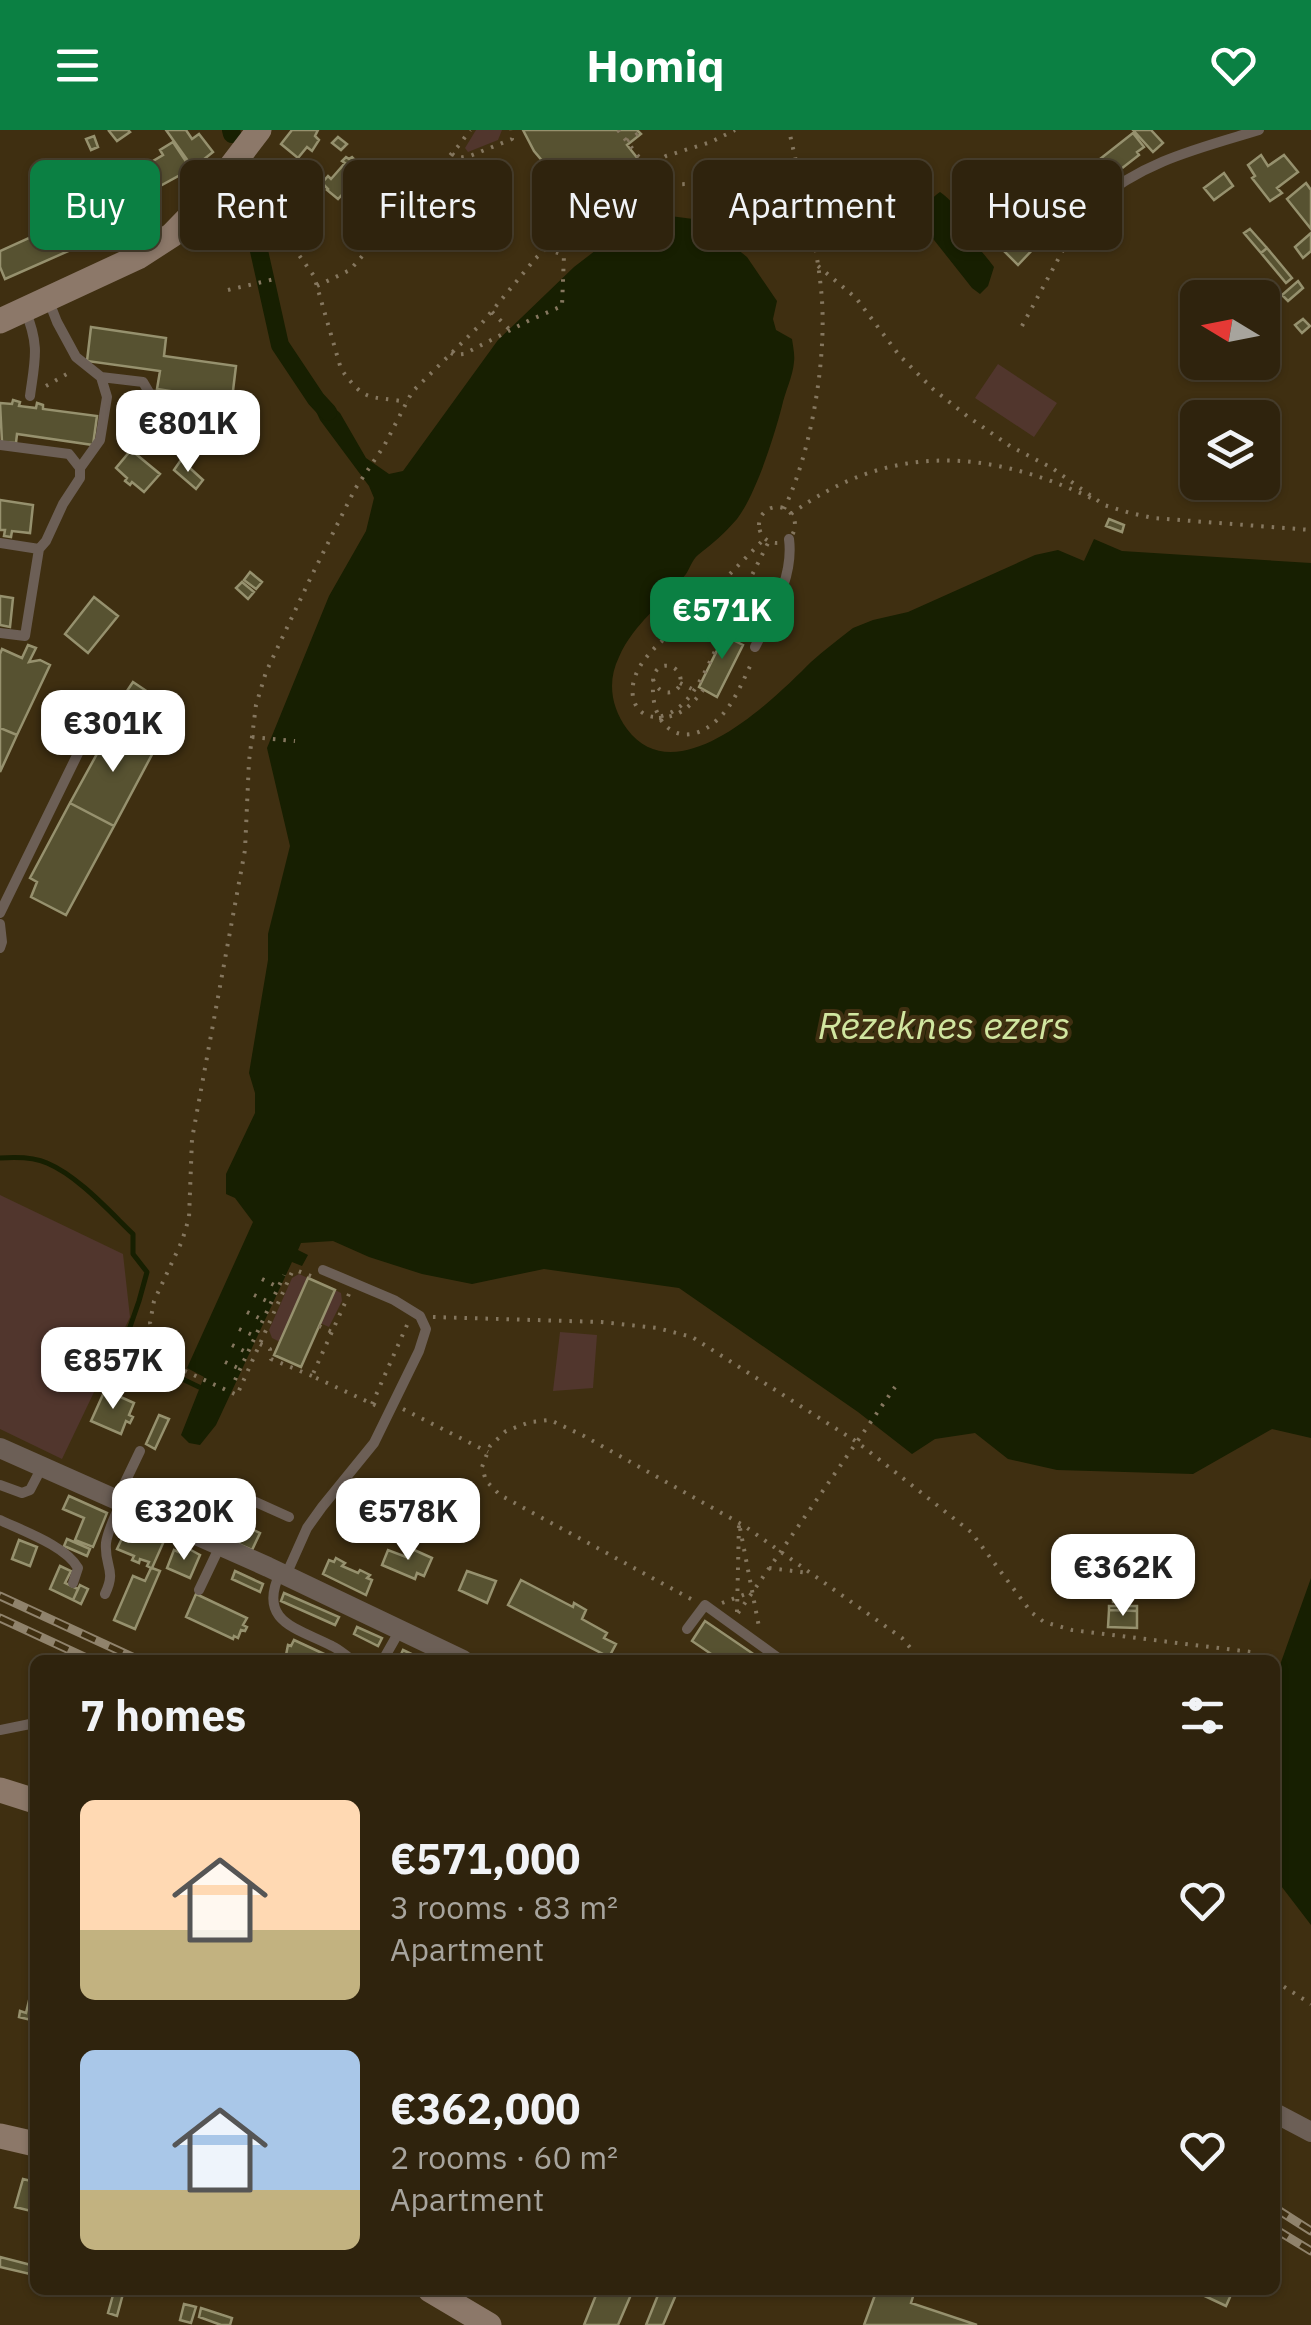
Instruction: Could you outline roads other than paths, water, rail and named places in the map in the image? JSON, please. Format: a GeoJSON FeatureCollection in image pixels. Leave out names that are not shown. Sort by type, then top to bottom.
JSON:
{"type":"FeatureCollection","features":[{"type":"Feature","properties":{"kind":"main road"},"geometry":{"type":"LineString","coordinates":[[0,321],[138,258],[172,235],[203,203],[259,130]]}},
{"type":"Feature","properties":{"kind":"main road"},"geometry":{"type":"LineString","coordinates":[[0,1790],[30,1799]]}},
{"type":"Feature","properties":{"kind":"main road"},"geometry":{"type":"LineString","coordinates":[[0,2136],[30,2143]]}},
{"type":"Feature","properties":{"kind":"main road"},"geometry":{"type":"LineString","coordinates":[[438,2295],[488,2325]]}},
{"type":"Feature","properties":{"kind":"street"},"geometry":{"type":"LineString","coordinates":[[0,1448],[452,1655]]}},
{"type":"Feature","properties":{"kind":"street"},"geometry":{"type":"LineString","coordinates":[[1280,2116],[1311,2132]]}},
{"type":"Feature","properties":{"kind":"lane"},"geometry":{"type":"LineString","coordinates":[[1122,182],[1143,168],[1260,130]]}},
{"type":"Feature","properties":{"kind":"lane"},"geometry":{"type":"LineString","coordinates":[[36,304],[57,322],[76,357],[101,378],[143,382],[150,394],[243,410]]}},
{"type":"Feature","properties":{"kind":"lane"},"geometry":{"type":"LineString","coordinates":[[31,390],[36,304]]}},
{"type":"Feature","properties":{"kind":"lane"},"geometry":{"type":"LineString","coordinates":[[0,633],[25,636],[39,549],[80,478],[80,468],[100,440],[107,396],[101,378]]}},
{"type":"Feature","properties":{"kind":"lane"},"geometry":{"type":"LineString","coordinates":[[0,444],[69,454],[80,468]]}},
{"type":"Feature","properties":{"kind":"lane"},"geometry":{"type":"LineString","coordinates":[[755,647],[786,576],[788,539]]}},
{"type":"Feature","properties":{"kind":"lane"},"geometry":{"type":"LineString","coordinates":[[0,543],[39,549]]}},
{"type":"Feature","properties":{"kind":"lane"},"geometry":{"type":"LineString","coordinates":[[0,913],[87,734]]}},
{"type":"Feature","properties":{"kind":"lane"},"geometry":{"type":"LineString","coordinates":[[0,924],[0,948]]}},
{"type":"Feature","properties":{"kind":"lane"},"geometry":{"type":"LineString","coordinates":[[323,1270],[394,1300],[420,1316],[426,1329],[420,1351],[374,1443],[322,1506],[276,1582],[276,1615],[345,1655]]}},
{"type":"Feature","properties":{"kind":"lane"},"geometry":{"type":"LineString","coordinates":[[106,1594],[112,1580],[106,1544],[140,1452]]}},
{"type":"Feature","properties":{"kind":"lane"},"geometry":{"type":"LineString","coordinates":[[0,1485],[22,1492],[30,1490],[42,1468]]}},
{"type":"Feature","properties":{"kind":"lane"},"geometry":{"type":"LineString","coordinates":[[186,1531],[202,1503],[218,1488],[289,1518]]}},
{"type":"Feature","properties":{"kind":"lane"},"geometry":{"type":"LineString","coordinates":[[0,1520],[70,1556],[78,1568],[74,1583]]}},
{"type":"Feature","properties":{"kind":"lane"},"geometry":{"type":"LineString","coordinates":[[199,1590],[220,1546]]}},
{"type":"Feature","properties":{"kind":"lane"},"geometry":{"type":"LineString","coordinates":[[687,1628],[705,1605],[775,1655]]}},
{"type":"Feature","properties":{"kind":"lane"},"geometry":{"type":"LineString","coordinates":[[385,1655],[400,1630]]}},
{"type":"Feature","properties":{"kind":"lane"},"geometry":{"type":"LineString","coordinates":[[0,1730],[30,1726]]}},
{"type":"Feature","properties":{"kind":"water"},"geometry":{"type":"Polygon","coordinates":[[[940,192],[952,204],[952,250],[981,250],[994,267],[988,286],[980,294],[932,237],[932,200],[940,192]]]}},
{"type":"Feature","properties":{"kind":"water","name":"Rēzeknes ezers"},"geometry":{"type":"Polygon","coordinates":[[[673,216],[693,219],[693,250],[738,250],[747,257],[777,301],[773,319],[776,330],[792,339],[792,373],[769,449],[744,508],[728,529],[696,557],[686,574],[641,623],[615,666],[612,685],[617,712],[627,729],[648,747],[672,752],[697,747],[724,734],[774,698],[853,628],[908,612],[1035,555],[1058,550],[1084,561],[1094,539],[1122,551],[1311,563],[1311,1438],[1272,1429],[1193,1474],[1057,1470],[1008,1459],[975,1433],[935,1439],[912,1454],[679,1288],[544,1269],[472,1284],[422,1274],[333,1241],[301,1243],[298,1250],[308,1255],[302,1266],[292,1262],[216,1425],[200,1445],[189,1443],[181,1435],[204,1377],[187,1368],[253,1222],[235,1198],[226,1194],[226,1174],[255,1113],[249,1073],[268,960],[268,934],[290,846],[267,748],[329,596],[366,531],[374,498],[320,420],[310,398],[316,391],[340,413],[366,458],[389,474],[403,471],[498,340],[596,250],[673,250],[673,216]]]}},
{"type":"Feature","properties":{"kind":"water"},"geometry":{"type":"Polygon","coordinates":[[[123,1347],[170,1367],[170,1373],[161,1383],[150,1385],[121,1360],[123,1347]]]}},
{"type":"Feature","properties":{"kind":"water"},"geometry":{"type":"Polygon","coordinates":[[[1311,1578],[1311,1925],[1280,1885],[1280,1665],[1311,1578]]]}},
{"type":"Feature","properties":{"kind":"waterway"},"geometry":{"type":"LineString","coordinates":[[231,130],[232,134]]}},
{"type":"Feature","properties":{"kind":"waterway"},"geometry":{"type":"LineString","coordinates":[[259,250],[280,345],[328,412]]}},
{"type":"Feature","properties":{"kind":"waterway"},"geometry":{"type":"LineString","coordinates":[[0,1158],[36,1160],[59,1169],[133,1234],[133,1254],[147,1272],[123,1347]]}},
{"type":"Feature","properties":{"kind":"waterway"},"geometry":{"type":"LineString","coordinates":[[170,1373],[199,1387]]}},
{"type":"Feature","properties":{"kind":"railway"},"geometry":{"type":"LineString","coordinates":[[0,1596],[128,1655]]}},
{"type":"Feature","properties":{"kind":"railway"},"geometry":{"type":"LineString","coordinates":[[0,1618],[80,1655]]}},
{"type":"Feature","properties":{"kind":"railway"},"geometry":{"type":"LineString","coordinates":[[1280,2211],[1311,2231]]}},
{"type":"Feature","properties":{"kind":"railway"},"geometry":{"type":"LineString","coordinates":[[1280,2232],[1311,2251]]}}]}
